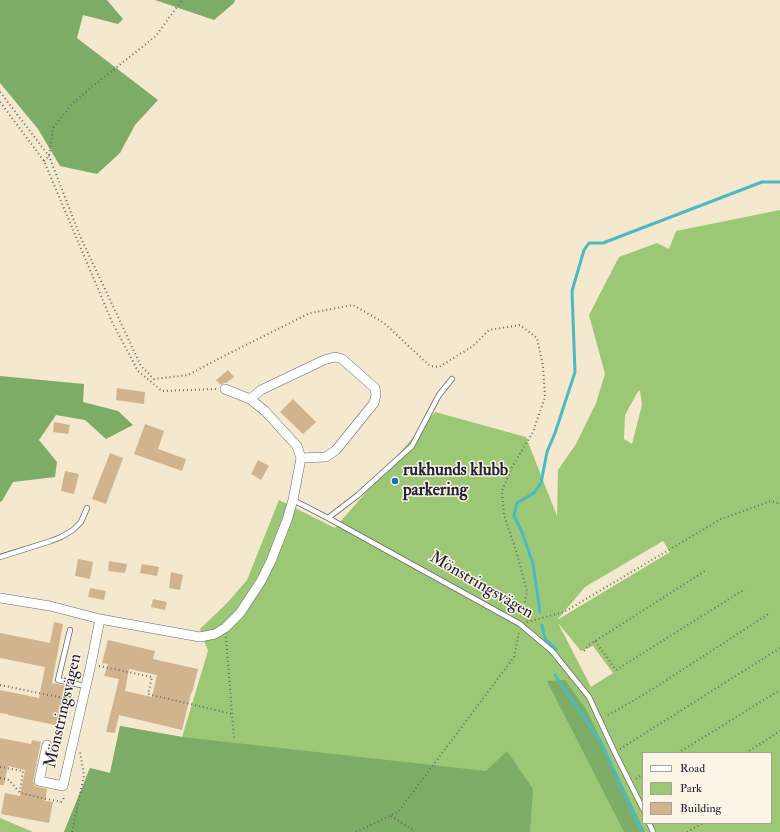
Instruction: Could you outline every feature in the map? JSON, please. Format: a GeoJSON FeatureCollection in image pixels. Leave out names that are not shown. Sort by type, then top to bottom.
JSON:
{"type":"FeatureCollection","features":[{"type":"Feature","properties":{"kind":"street"},"geometry":{"type":"LineString","coordinates":[[250,399],[261,390],[324,360],[335,357],[342,359],[375,388],[376,395],[374,403],[336,450],[326,457],[301,458]]}},
{"type":"Feature","properties":{"kind":"street"},"geometry":{"type":"LineString","coordinates":[[0,598],[50,606],[100,619],[200,638],[215,634],[225,628],[240,613],[261,581],[274,554],[293,500],[301,458],[297,446],[264,411],[250,399],[225,390]]}},
{"type":"Feature","properties":{"kind":"street","name":"Mönstringsvägen"},"geometry":{"type":"LineString","coordinates":[[47,745],[39,781],[63,786],[100,619]]}},
{"type":"Feature","properties":{"kind":"lane"},"geometry":{"type":"LineString","coordinates":[[328,518],[358,495],[412,446],[440,395],[452,379]]}},
{"type":"Feature","properties":{"kind":"lane","name":"Mönstringsvägen"},"geometry":{"type":"LineString","coordinates":[[293,500],[520,624],[552,651],[589,697],[642,807]]}},
{"type":"Feature","properties":{"kind":"lane"},"geometry":{"type":"LineString","coordinates":[[0,557],[51,542],[62,537],[73,530],[81,522],[87,508]]}},
{"type":"Feature","properties":{"kind":"lane"},"geometry":{"type":"LineString","coordinates":[[70,630],[58,680],[85,686]]}},
{"type":"Feature","properties":{"kind":"path"},"geometry":{"type":"LineString","coordinates":[[44,160],[49,156],[53,128],[71,105],[156,36],[182,0]]}},
{"type":"Feature","properties":{"kind":"path"},"geometry":{"type":"LineString","coordinates":[[0,92],[49,156],[80,236],[137,359],[141,366],[154,379],[188,375],[310,312],[353,305],[384,323],[430,366],[439,367],[472,346],[489,330],[520,325],[537,338],[543,366],[545,397],[533,432],[512,467],[502,491],[504,515],[527,591],[514,656],[398,812],[356,832]]}},
{"type":"Feature","properties":{"kind":"path"},"geometry":{"type":"LineString","coordinates":[[0,102],[44,160],[112,322],[138,371],[162,391],[211,389],[225,390]]}},
{"type":"Feature","properties":{"kind":"path"},"geometry":{"type":"LineString","coordinates":[[520,624],[564,612],[721,519],[771,501],[780,504]]}},
{"type":"Feature","properties":{"kind":"path"},"geometry":{"type":"LineString","coordinates":[[584,651],[595,641],[705,571]]}},
{"type":"Feature","properties":{"kind":"path"},"geometry":{"type":"LineString","coordinates":[[595,641],[616,670],[745,589]]}},
{"type":"Feature","properties":{"kind":"path"},"geometry":{"type":"LineString","coordinates":[[608,715],[648,692],[770,613]]}},
{"type":"Feature","properties":{"kind":"path"},"geometry":{"type":"LineString","coordinates":[[225,628],[234,739]]}},
{"type":"Feature","properties":{"kind":"path"},"geometry":{"type":"LineString","coordinates":[[615,753],[780,648]]}},
{"type":"Feature","properties":{"kind":"path"},"geometry":{"type":"LineString","coordinates":[[98,666],[152,677],[148,694],[232,714]]}},
{"type":"Feature","properties":{"kind":"path"},"geometry":{"type":"LineString","coordinates":[[0,685],[82,702]]}},
{"type":"Feature","properties":{"kind":"path"},"geometry":{"type":"LineString","coordinates":[[680,752],[780,690]]}},
{"type":"Feature","properties":{"kind":"path"},"geometry":{"type":"LineString","coordinates":[[748,752],[780,731]]}},
{"type":"Feature","properties":{"kind":"path"},"geometry":{"type":"LineString","coordinates":[[72,832],[84,775],[81,755],[74,738]]}},
{"type":"Feature","properties":{"kind":"path"},"geometry":{"type":"LineString","coordinates":[[0,766],[23,771],[20,793]]}},
{"type":"Feature","properties":{"kind":"path"},"geometry":{"type":"LineString","coordinates":[[0,778],[9,780],[20,793],[61,802],[64,798],[63,786]]}},
{"type":"Feature","properties":{"kind":"path"},"geometry":{"type":"LineString","coordinates":[[391,816],[414,832]]}},
{"type":"Feature","properties":{"kind":"path"},"geometry":{"type":"LineString","coordinates":[[687,832],[701,824]]}},
{"type":"Feature","properties":{"kind":"green space"},"geometry":{"type":"Polygon","coordinates":[[[0,0],[107,0],[123,19],[118,24],[83,15],[77,38],[158,100],[135,125],[120,153],[97,174],[60,166],[38,129],[0,83],[0,0]]]}},
{"type":"Feature","properties":{"kind":"green space"},"geometry":{"type":"Polygon","coordinates":[[[155,0],[235,0],[234,3],[214,20],[155,0]]]}},
{"type":"Feature","properties":{"kind":"green space"},"geometry":{"type":"Polygon","coordinates":[[[780,210],[780,832],[64,832],[90,768],[110,773],[120,726],[182,737],[208,651],[200,629],[228,602],[247,580],[279,500],[335,528],[435,412],[526,437],[557,516],[558,470],[576,444],[596,403],[605,374],[589,315],[619,257],[657,243],[669,249],[676,231],[780,210]],[[640,390],[625,415],[624,439],[632,444],[642,405],[640,390]],[[663,541],[585,587],[557,620],[670,552],[663,541]],[[558,623],[591,687],[613,673],[593,646],[581,651],[558,623]]]}},
{"type":"Feature","properties":{"kind":"green space"},"geometry":{"type":"Polygon","coordinates":[[[0,376],[84,384],[83,402],[118,411],[133,425],[106,439],[85,420],[56,415],[39,440],[57,462],[55,477],[13,482],[0,502],[0,376]]]}},
{"type":"Feature","properties":{"kind":"green space"},"geometry":{"type":"Polygon","coordinates":[[[565,680],[586,709],[645,832],[624,832],[547,681],[565,680]]]}},
{"type":"Feature","properties":{"kind":"green space"},"geometry":{"type":"Polygon","coordinates":[[[120,726],[182,737],[486,771],[507,751],[533,789],[530,832],[64,832],[90,768],[110,773],[120,726]]]}},
{"type":"Feature","properties":{"kind":"green space"},"geometry":{"type":"Polygon","coordinates":[[[0,818],[33,832],[0,832],[0,818]]]}},
{"type":"Feature","properties":{"kind":"building"},"geometry":{"type":"Polygon","coordinates":[[[228,370],[234,377],[221,385],[216,380],[228,370]]]}},
{"type":"Feature","properties":{"kind":"building"},"geometry":{"type":"Polygon","coordinates":[[[117,388],[145,392],[144,404],[116,400],[117,388]]]}},
{"type":"Feature","properties":{"kind":"building"},"geometry":{"type":"Polygon","coordinates":[[[293,399],[316,422],[303,434],[280,412],[293,399]]]}},
{"type":"Feature","properties":{"kind":"building"},"geometry":{"type":"Polygon","coordinates":[[[54,422],[70,425],[68,434],[53,432],[54,422]]]}},
{"type":"Feature","properties":{"kind":"building"},"geometry":{"type":"Polygon","coordinates":[[[145,424],[164,431],[158,449],[186,459],[182,471],[134,454],[145,424]]]}},
{"type":"Feature","properties":{"kind":"building"},"geometry":{"type":"Polygon","coordinates":[[[110,453],[123,458],[106,504],[92,499],[110,453]]]}},
{"type":"Feature","properties":{"kind":"building"},"geometry":{"type":"Polygon","coordinates":[[[258,460],[269,466],[261,480],[251,474],[258,460]]]}},
{"type":"Feature","properties":{"kind":"building"},"geometry":{"type":"Polygon","coordinates":[[[65,471],[79,474],[74,494],[61,491],[65,471]]]}},
{"type":"Feature","properties":{"kind":"building"},"geometry":{"type":"Polygon","coordinates":[[[78,559],[93,562],[90,579],[75,576],[78,559]]]}},
{"type":"Feature","properties":{"kind":"building"},"geometry":{"type":"Polygon","coordinates":[[[109,561],[127,564],[125,573],[108,571],[109,561]]]}},
{"type":"Feature","properties":{"kind":"building"},"geometry":{"type":"Polygon","coordinates":[[[142,564],[159,567],[157,576],[140,573],[142,564]]]}},
{"type":"Feature","properties":{"kind":"building"},"geometry":{"type":"Polygon","coordinates":[[[171,572],[183,575],[180,590],[169,588],[171,572]]]}},
{"type":"Feature","properties":{"kind":"building"},"geometry":{"type":"Polygon","coordinates":[[[90,588],[106,591],[104,600],[88,597],[90,588]]]}},
{"type":"Feature","properties":{"kind":"building"},"geometry":{"type":"Polygon","coordinates":[[[153,599],[167,602],[165,610],[151,607],[153,599]]]}},
{"type":"Feature","properties":{"kind":"building"},"geometry":{"type":"Polygon","coordinates":[[[54,622],[63,624],[52,683],[67,686],[59,726],[0,713],[0,690],[39,698],[45,667],[0,658],[0,633],[50,643],[54,622]]]}},
{"type":"Feature","properties":{"kind":"building"},"geometry":{"type":"Polygon","coordinates":[[[108,640],[155,651],[153,659],[198,669],[182,730],[119,715],[115,733],[106,732],[119,679],[104,676],[108,664],[102,663],[108,640]],[[129,669],[125,691],[152,697],[157,675],[129,669]]]}},
{"type":"Feature","properties":{"kind":"building"},"geometry":{"type":"Polygon","coordinates":[[[0,738],[31,744],[32,740],[41,742],[33,781],[35,786],[47,789],[45,801],[53,802],[49,823],[1,814],[5,793],[20,796],[25,770],[8,766],[4,785],[0,785],[0,738]]]}},
{"type":"Feature","properties":{"kind":"waterway"},"geometry":{"type":"LineString","coordinates":[[540,612],[533,564],[522,532],[514,516],[517,503],[534,493],[541,483],[547,452],[555,433],[575,372],[572,291],[584,250],[589,243],[603,243],[762,182],[780,182]]}},
{"type":"Feature","properties":{"kind":"waterway"},"geometry":{"type":"LineString","coordinates":[[542,625],[545,639],[556,649]]}},
{"type":"Feature","properties":{"kind":"waterway"},"geometry":{"type":"LineString","coordinates":[[555,675],[601,742],[642,832]]}},
{"type":"Feature","properties":{"kind":"place","name":"rukhunds klubb parkering"},"geometry":{"type":"Point","coordinates":[395,481]}}]}
